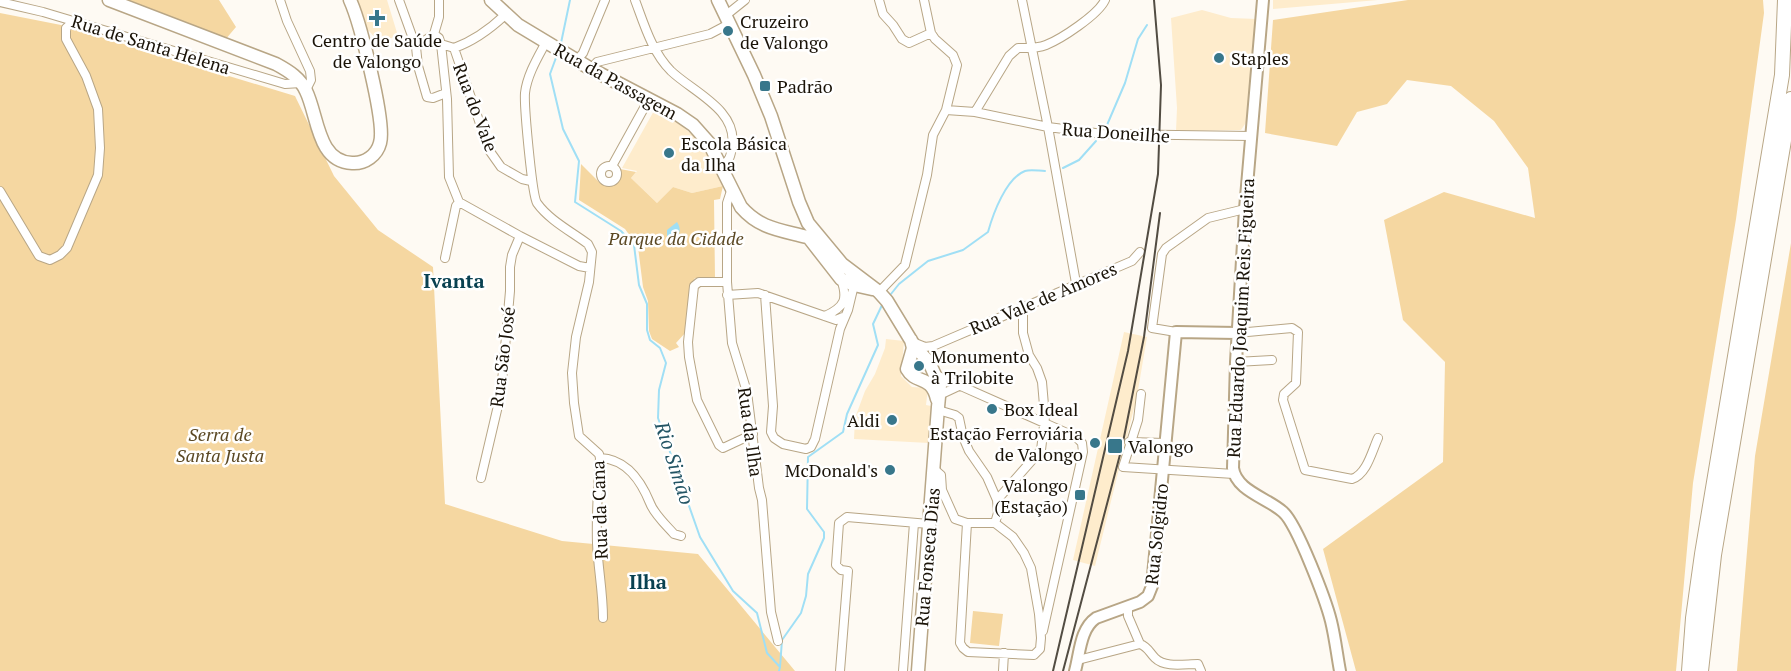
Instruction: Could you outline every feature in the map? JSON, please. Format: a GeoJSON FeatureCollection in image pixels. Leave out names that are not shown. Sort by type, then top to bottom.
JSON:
{"type":"FeatureCollection","features":[{"type":"Feature","properties":{"kind":"highway"},"geometry":{"type":"LineString","coordinates":[[1689,671],[1693,618],[1701,565],[1782,75],[1785,0]]}},
{"type":"Feature","properties":{"kind":"highway"},"geometry":{"type":"LineString","coordinates":[[1701,671],[1714,555],[1791,99]]}},
{"type":"Feature","properties":{"kind":"main road"},"geometry":{"type":"LineString","coordinates":[[108,0],[276,64],[288,71],[303,87],[323,144],[330,154],[352,163],[363,162],[372,156],[380,146],[382,132],[371,75],[350,0]]}},
{"type":"Feature","properties":{"kind":"main road","name":"Rua da Passagem"},"geometry":{"type":"LineString","coordinates":[[491,0],[505,15],[546,42],[591,69],[677,114],[702,133],[747,214],[763,226],[812,234]]}},
{"type":"Feature","properties":{"kind":"main road"},"geometry":{"type":"LineString","coordinates":[[718,0],[771,116],[812,234],[841,279],[879,292]]}},
{"type":"Feature","properties":{"kind":"main road","name":"Rua Eduardo Joaquim Reis Figueira"},"geometry":{"type":"LineString","coordinates":[[1263,0],[1237,333],[1234,474],[1239,482],[1283,512],[1294,526],[1331,620],[1340,671]]}},
{"type":"Feature","properties":{"kind":"main road"},"geometry":{"type":"LineString","coordinates":[[812,234],[842,264],[852,277],[854,285]]}},
{"type":"Feature","properties":{"kind":"main road"},"geometry":{"type":"LineString","coordinates":[[842,264],[879,292],[910,339]]}},
{"type":"Feature","properties":{"kind":"main road"},"geometry":{"type":"LineString","coordinates":[[1176,332],[1237,333]]}},
{"type":"Feature","properties":{"kind":"main road","name":"Rua Solgidro"},"geometry":{"type":"LineString","coordinates":[[1077,665],[1085,631],[1090,623],[1096,618],[1128,607],[1148,596],[1152,586],[1176,332]]}},
{"type":"Feature","properties":{"kind":"main road","name":"Rua Fonseca Dias"},"geometry":{"type":"LineString","coordinates":[[910,339],[913,348],[925,361],[934,390],[943,396],[934,469],[918,671]]}},
{"type":"Feature","properties":{"kind":"street"},"geometry":{"type":"LineString","coordinates":[[280,0],[310,71],[311,80],[303,87]]}},
{"type":"Feature","properties":{"kind":"street"},"geometry":{"type":"LineString","coordinates":[[399,0],[416,47],[418,66],[427,97],[446,96]]}},
{"type":"Feature","properties":{"kind":"street"},"geometry":{"type":"LineString","coordinates":[[416,47],[434,34],[439,17],[439,0]]}},
{"type":"Feature","properties":{"kind":"street"},"geometry":{"type":"LineString","coordinates":[[577,60],[583,53],[605,0]]}},
{"type":"Feature","properties":{"kind":"street"},"geometry":{"type":"LineString","coordinates":[[635,0],[655,48],[670,70],[700,92],[729,122],[733,139],[731,156],[722,166]]}},
{"type":"Feature","properties":{"kind":"street"},"geometry":{"type":"LineString","coordinates":[[591,69],[597,62],[710,34],[727,20],[744,0]]}},
{"type":"Feature","properties":{"kind":"street"},"geometry":{"type":"LineString","coordinates":[[879,0],[883,14],[902,39],[909,43],[931,33]]}},
{"type":"Feature","properties":{"kind":"street"},"geometry":{"type":"LineString","coordinates":[[879,292],[905,265],[927,175],[933,135],[946,110],[957,65],[953,55],[931,33],[924,0]]}},
{"type":"Feature","properties":{"kind":"street"},"geometry":{"type":"LineString","coordinates":[[1022,0],[1033,48],[1076,283]]}},
{"type":"Feature","properties":{"kind":"street"},"geometry":{"type":"LineString","coordinates":[[975,112],[1009,56],[1018,48],[1046,45],[1095,14],[1104,1]]}},
{"type":"Feature","properties":{"kind":"street","name":"Rua de Santa Helena"},"geometry":{"type":"LineString","coordinates":[[0,2],[74,21],[289,85],[303,87]]}},
{"type":"Feature","properties":{"kind":"street"},"geometry":{"type":"LineString","coordinates":[[441,44],[454,48],[477,38],[505,15]]}},
{"type":"Feature","properties":{"kind":"street"},"geometry":{"type":"LineString","coordinates":[[0,191],[39,256],[50,260],[67,248],[98,175],[100,148],[98,109],[86,76],[66,39],[66,28],[74,21]]}},
{"type":"Feature","properties":{"kind":"street"},"geometry":{"type":"LineString","coordinates":[[434,34],[439,38],[441,44],[446,96],[449,177],[459,202],[579,266],[590,268],[592,252],[588,244],[543,210],[536,201],[531,181],[525,93],[531,72],[546,42]]}},
{"type":"Feature","properties":{"kind":"street","name":"Rua do Vale"},"geometry":{"type":"LineString","coordinates":[[454,48],[489,150],[501,167],[522,179],[531,181]]}},
{"type":"Feature","properties":{"kind":"street"},"geometry":{"type":"LineString","coordinates":[[612,166],[649,99]]}},
{"type":"Feature","properties":{"kind":"street","name":"Rua Doneilhe"},"geometry":{"type":"LineString","coordinates":[[946,110],[975,112],[1048,127],[1103,134],[1251,136]]}},
{"type":"Feature","properties":{"kind":"street","name":"Rua da Ilha"},"geometry":{"type":"LineString","coordinates":[[732,188],[727,203],[727,282],[732,343],[747,392],[762,500],[771,612],[778,641]]}},
{"type":"Feature","properties":{"kind":"street"},"geometry":{"type":"LineString","coordinates":[[445,258],[456,206],[459,202]]}},
{"type":"Feature","properties":{"kind":"street"},"geometry":{"type":"LineString","coordinates":[[1176,332],[1152,328],[1162,254],[1166,248],[1208,218],[1245,209]]}},
{"type":"Feature","properties":{"kind":"street","name":"Rua São José"},"geometry":{"type":"LineString","coordinates":[[481,478],[501,393],[510,267],[520,236]]}},
{"type":"Feature","properties":{"kind":"street","name":"Rua Vale de Amores"},"geometry":{"type":"LineString","coordinates":[[925,361],[1023,306],[1132,261],[1140,252]]}},
{"type":"Feature","properties":{"kind":"street","name":"Rua da Cana"},"geometry":{"type":"LineString","coordinates":[[590,268],[572,358],[573,393],[579,436],[599,454],[600,458],[596,504],[603,618]]}},
{"type":"Feature","properties":{"kind":"street"},"geometry":{"type":"LineString","coordinates":[[825,316],[843,305],[845,290],[841,279]]}},
{"type":"Feature","properties":{"kind":"street"},"geometry":{"type":"LineString","coordinates":[[727,282],[699,282],[694,286],[688,342],[689,357],[697,399],[719,445],[723,448],[753,434]]}},
{"type":"Feature","properties":{"kind":"street"},"geometry":{"type":"LineString","coordinates":[[765,294],[773,406],[771,432],[774,438],[783,444],[806,449],[811,447],[815,439],[843,317],[848,310],[854,285]]}},
{"type":"Feature","properties":{"kind":"street"},"geometry":{"type":"LineString","coordinates":[[728,295],[765,294],[836,320],[843,317]]}},
{"type":"Feature","properties":{"kind":"street"},"geometry":{"type":"LineString","coordinates":[[997,500],[1041,450],[1045,417],[1042,382],[1029,355],[1023,333],[1023,306]]}},
{"type":"Feature","properties":{"kind":"street"},"geometry":{"type":"LineString","coordinates":[[1237,333],[1292,328],[1298,332],[1296,383],[1284,394],[1283,400],[1305,470],[1352,479],[1358,477],[1366,466],[1378,438]]}},
{"type":"Feature","properties":{"kind":"street"},"geometry":{"type":"LineString","coordinates":[[910,339],[920,346],[943,396],[959,418],[969,451],[987,477],[997,500],[998,513],[995,523]]}},
{"type":"Feature","properties":{"kind":"street"},"geometry":{"type":"LineString","coordinates":[[1236,362],[1272,360]]}},
{"type":"Feature","properties":{"kind":"street"},"geometry":{"type":"LineString","coordinates":[[943,396],[958,386],[1076,437],[1082,443],[1083,452],[1040,650],[1034,655],[968,651],[960,643],[967,523]]}},
{"type":"Feature","properties":{"kind":"street"},"geometry":{"type":"LineString","coordinates":[[1141,394],[1138,420],[1129,442],[1123,467],[1234,474]]}},
{"type":"Feature","properties":{"kind":"street"},"geometry":{"type":"LineString","coordinates":[[1129,442],[1166,442]]}},
{"type":"Feature","properties":{"kind":"street"},"geometry":{"type":"LineString","coordinates":[[600,458],[610,458],[624,464],[635,475],[649,498],[650,504],[674,534],[681,536]]}},
{"type":"Feature","properties":{"kind":"street"},"geometry":{"type":"LineString","coordinates":[[934,469],[941,475],[942,490],[955,519],[967,523],[995,523],[1013,537],[1024,553],[1036,588],[1041,638]]}},
{"type":"Feature","properties":{"kind":"street"},"geometry":{"type":"LineString","coordinates":[[840,671],[848,571],[841,570],[836,565],[839,523],[847,517],[929,524]]}},
{"type":"Feature","properties":{"kind":"street"},"geometry":{"type":"LineString","coordinates":[[903,671],[914,523]]}},
{"type":"Feature","properties":{"kind":"street"},"geometry":{"type":"LineString","coordinates":[[912,537],[928,538]]}},
{"type":"Feature","properties":{"kind":"street"},"geometry":{"type":"LineString","coordinates":[[1036,588],[1042,591],[1047,590],[1054,583]]}},
{"type":"Feature","properties":{"kind":"street"},"geometry":{"type":"LineString","coordinates":[[1128,607],[1128,616],[1140,644],[1147,647],[1156,659],[1163,663],[1198,664],[1201,671]]}},
{"type":"Feature","properties":{"kind":"street","name":"Rua Solgidro"},"geometry":{"type":"LineString","coordinates":[[1077,665],[1140,644]]}},
{"type":"Feature","properties":{"kind":"street"},"geometry":{"type":"LineString","coordinates":[[1002,671],[1004,653]]}},
{"type":"Feature","properties":{"kind":"shaded area","name":"Centro de Saúde de Valongo"},"geometry":{"type":"Polygon","coordinates":[[[356,0],[387,0],[398,36],[379,42],[369,31],[366,32],[356,0]]]}},
{"type":"Feature","properties":{"kind":"shaded area"},"geometry":{"type":"Polygon","coordinates":[[[1273,0],[1378,0],[1273,9],[1273,0]]]}},
{"type":"Feature","properties":{"kind":"shaded area"},"geometry":{"type":"Polygon","coordinates":[[[1202,10],[1231,18],[1257,19],[1247,121],[1241,130],[1176,131],[1177,108],[1171,18],[1202,10]]]}},
{"type":"Feature","properties":{"kind":"shaded area","name":"Escola Básica da Ilha"},"geometry":{"type":"Polygon","coordinates":[[[655,109],[682,126],[700,142],[723,186],[692,193],[673,187],[657,203],[631,178],[637,171],[622,168],[655,109]]]}},
{"type":"Feature","properties":{"kind":"shaded area"},"geometry":{"type":"Polygon","coordinates":[[[1124,332],[1147,337],[1137,396],[1095,566],[1073,560],[1124,332]]]}},
{"type":"Feature","properties":{"kind":"shaded area"},"geometry":{"type":"Polygon","coordinates":[[[886,339],[904,341],[901,376],[912,387],[928,388],[926,405],[931,406],[929,443],[854,439],[855,418],[865,391],[875,374],[886,339]]]}},
{"type":"Feature","properties":{"kind":"green space"},"geometry":{"type":"Polygon","coordinates":[[[120,0],[219,0],[236,27],[225,40],[120,0]]]}},
{"type":"Feature","properties":{"kind":"green space"},"geometry":{"type":"Polygon","coordinates":[[[1408,0],[1763,0],[1764,13],[1736,219],[1693,483],[1676,671],[1356,671],[1323,549],[1443,462],[1445,362],[1403,320],[1384,220],[1444,192],[1535,218],[1528,168],[1494,121],[1451,86],[1407,80],[1387,104],[1357,112],[1337,146],[1265,133],[1273,20],[1408,0]]]}},
{"type":"Feature","properties":{"kind":"green space","name":"Serra de Santa Justa"},"geometry":{"type":"Polygon","coordinates":[[[0,13],[61,25],[295,96],[334,176],[378,230],[433,267],[445,504],[562,541],[698,554],[795,671],[0,671],[0,13]]]}},
{"type":"Feature","properties":{"kind":"green space","name":"Parque da Cidade"},"geometry":{"type":"Polygon","coordinates":[[[581,164],[600,183],[609,187],[619,181],[620,169],[636,172],[631,178],[657,203],[673,187],[692,193],[723,186],[720,199],[714,200],[715,278],[695,278],[691,284],[686,332],[676,343],[679,347],[670,351],[652,339],[638,247],[625,229],[579,200],[581,164]]]}},
{"type":"Feature","properties":{"kind":"green space"},"geometry":{"type":"Polygon","coordinates":[[[1791,243],[1791,671],[1737,671],[1755,456],[1791,243]]]}},
{"type":"Feature","properties":{"kind":"green space"},"geometry":{"type":"Polygon","coordinates":[[[973,611],[1003,614],[999,646],[970,643],[973,611]]]}},
{"type":"Feature","properties":{"kind":"water"},"geometry":{"type":"Polygon","coordinates":[[[677,222],[679,233],[671,239],[667,236],[667,230],[677,222]]]}},
{"type":"Feature","properties":{"kind":"waterway","name":"Rio Simão"},"geometry":{"type":"LineString","coordinates":[[561,43],[570,0]]}},
{"type":"Feature","properties":{"kind":"waterway"},"geometry":{"type":"LineString","coordinates":[[1107,125],[1125,83],[1138,39],[1147,25]]}},
{"type":"Feature","properties":{"kind":"waterway","name":"Rio Simão"},"geometry":{"type":"LineString","coordinates":[[557,55],[550,74],[563,129],[579,161],[575,202],[621,231],[634,245],[639,285],[647,304],[647,330],[650,340],[660,348],[666,363],[659,390],[658,418],[700,537],[733,591],[757,613],[767,653],[780,667],[779,671]]}},
{"type":"Feature","properties":{"kind":"waterway"},"geometry":{"type":"LineString","coordinates":[[1063,168],[1079,160],[1096,141]]}},
{"type":"Feature","properties":{"kind":"waterway"},"geometry":{"type":"LineString","coordinates":[[891,294],[899,284],[928,261],[963,250],[988,232],[1001,197],[1018,175],[1027,170],[1045,171]]}},
{"type":"Feature","properties":{"kind":"waterway"},"geometry":{"type":"LineString","coordinates":[[780,667],[782,640],[801,613],[806,596],[808,574],[824,538],[824,532],[807,509],[808,457],[843,432],[847,414],[878,345],[873,324],[883,303]]}},
{"type":"Feature","properties":{"kind":"railway"},"geometry":{"type":"LineString","coordinates":[[1053,671],[1128,351],[1158,174],[1161,85],[1154,0]]}},
{"type":"Feature","properties":{"kind":"railway"},"geometry":{"type":"LineString","coordinates":[[1063,671],[1122,447],[1144,337],[1160,213]]}},
{"type":"Feature","properties":{"kind":"place","name":"Centro de Saúde de Valongo"},"geometry":{"type":"Point","coordinates":[377,18]}},
{"type":"Feature","properties":{"kind":"place","name":"Cruzeiro de Valongo"},"geometry":{"type":"Point","coordinates":[728,31]}},
{"type":"Feature","properties":{"kind":"place","name":"Staples"},"geometry":{"type":"Point","coordinates":[1219,58]}},
{"type":"Feature","properties":{"kind":"place","name":"Padrão"},"geometry":{"type":"Point","coordinates":[765,86]}},
{"type":"Feature","properties":{"kind":"place","name":"Escola Básica da Ilha"},"geometry":{"type":"Point","coordinates":[669,153]}},
{"type":"Feature","properties":{"kind":"place","name":"Monumento à Trilobite"},"geometry":{"type":"Point","coordinates":[919,366]}},
{"type":"Feature","properties":{"kind":"place","name":"Box Ideal"},"geometry":{"type":"Point","coordinates":[992,409]}},
{"type":"Feature","properties":{"kind":"place","name":"Aldi"},"geometry":{"type":"Point","coordinates":[892,420]}},
{"type":"Feature","properties":{"kind":"place","name":"Estação Ferroviária de Valongo"},"geometry":{"type":"Point","coordinates":[1095,443]}},
{"type":"Feature","properties":{"kind":"place","name":"Valongo"},"geometry":{"type":"Point","coordinates":[1115,446]}},
{"type":"Feature","properties":{"kind":"place","name":"McDonald's"},"geometry":{"type":"Point","coordinates":[890,470]}},
{"type":"Feature","properties":{"kind":"place","name":"Valongo (Estação)"},"geometry":{"type":"Point","coordinates":[1080,495]}},
{"type":"Feature","properties":{"kind":"district","name":"Ivanta"},"geometry":{"type":"Point","coordinates":[454,280]}},
{"type":"Feature","properties":{"kind":"district","name":"Ilha"},"geometry":{"type":"Point","coordinates":[648,581]}}]}
